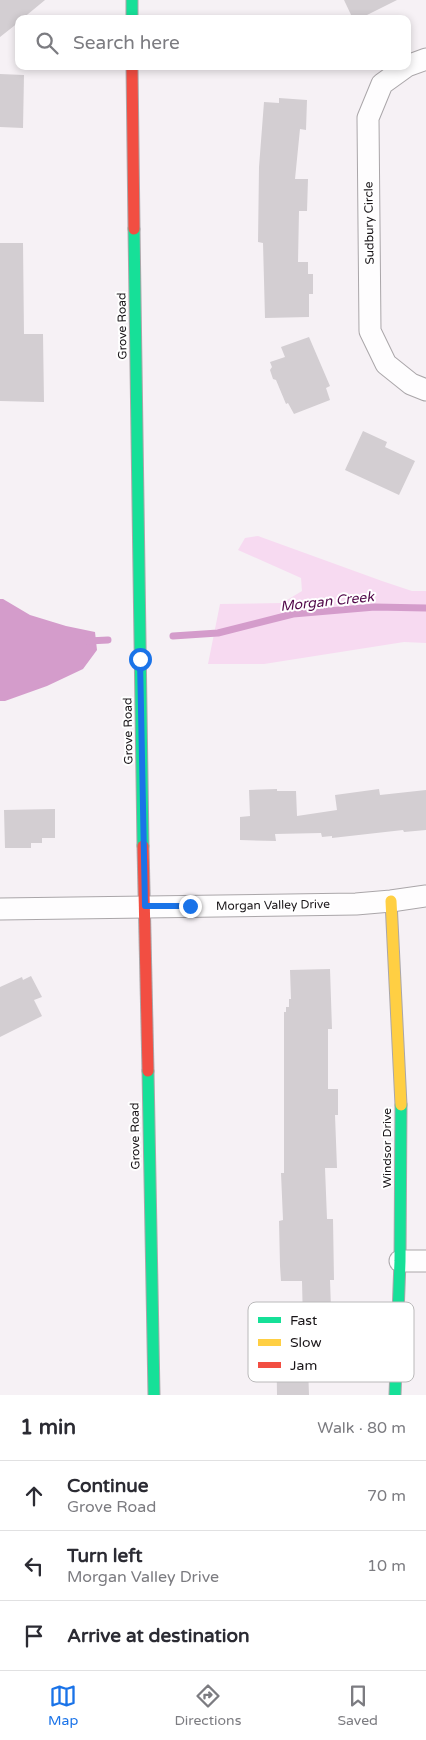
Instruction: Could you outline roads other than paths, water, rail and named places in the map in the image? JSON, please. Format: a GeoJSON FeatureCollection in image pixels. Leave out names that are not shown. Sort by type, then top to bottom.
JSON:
{"type":"FeatureCollection","features":[{"type":"Feature","properties":{"kind":"street"},"geometry":{"type":"LineString","coordinates":[[132,0],[132,15]]}},
{"type":"Feature","properties":{"kind":"street","name":"Sudbury Circle"},"geometry":{"type":"LineString","coordinates":[[411,65],[426,59]]}},
{"type":"Feature","properties":{"kind":"street","name":"Grove Road"},"geometry":{"type":"LineString","coordinates":[[132,70],[139,615],[154,1395]]}},
{"type":"Feature","properties":{"kind":"street","name":"Sudbury Circle"},"geometry":{"type":"LineString","coordinates":[[401,70],[382,84],[368,118],[370,331],[386,364],[411,384],[426,390]]}},
{"type":"Feature","properties":{"kind":"street","name":"Morgan Valley Drive"},"geometry":{"type":"LineString","coordinates":[[0,909],[347,904],[426,896]]}},
{"type":"Feature","properties":{"kind":"street","name":"Windsor Drive"},"geometry":{"type":"LineString","coordinates":[[391,901],[401,1086],[398,1302]]}},
{"type":"Feature","properties":{"kind":"street"},"geometry":{"type":"LineString","coordinates":[[400,1260],[426,1261]]}},
{"type":"Feature","properties":{"kind":"street","name":"Windsor Drive"},"geometry":{"type":"LineString","coordinates":[[395,1382],[395,1395]]}},
{"type":"Feature","properties":{"kind":"waterway","name":"Morgan Creek"},"geometry":{"type":"LineString","coordinates":[[173,636],[218,633],[293,614],[375,607],[426,608]]}},
{"type":"Feature","properties":{"kind":"waterway","name":"Morgan Creek"},"geometry":{"type":"LineString","coordinates":[[88,641],[108,640]]}}]}
